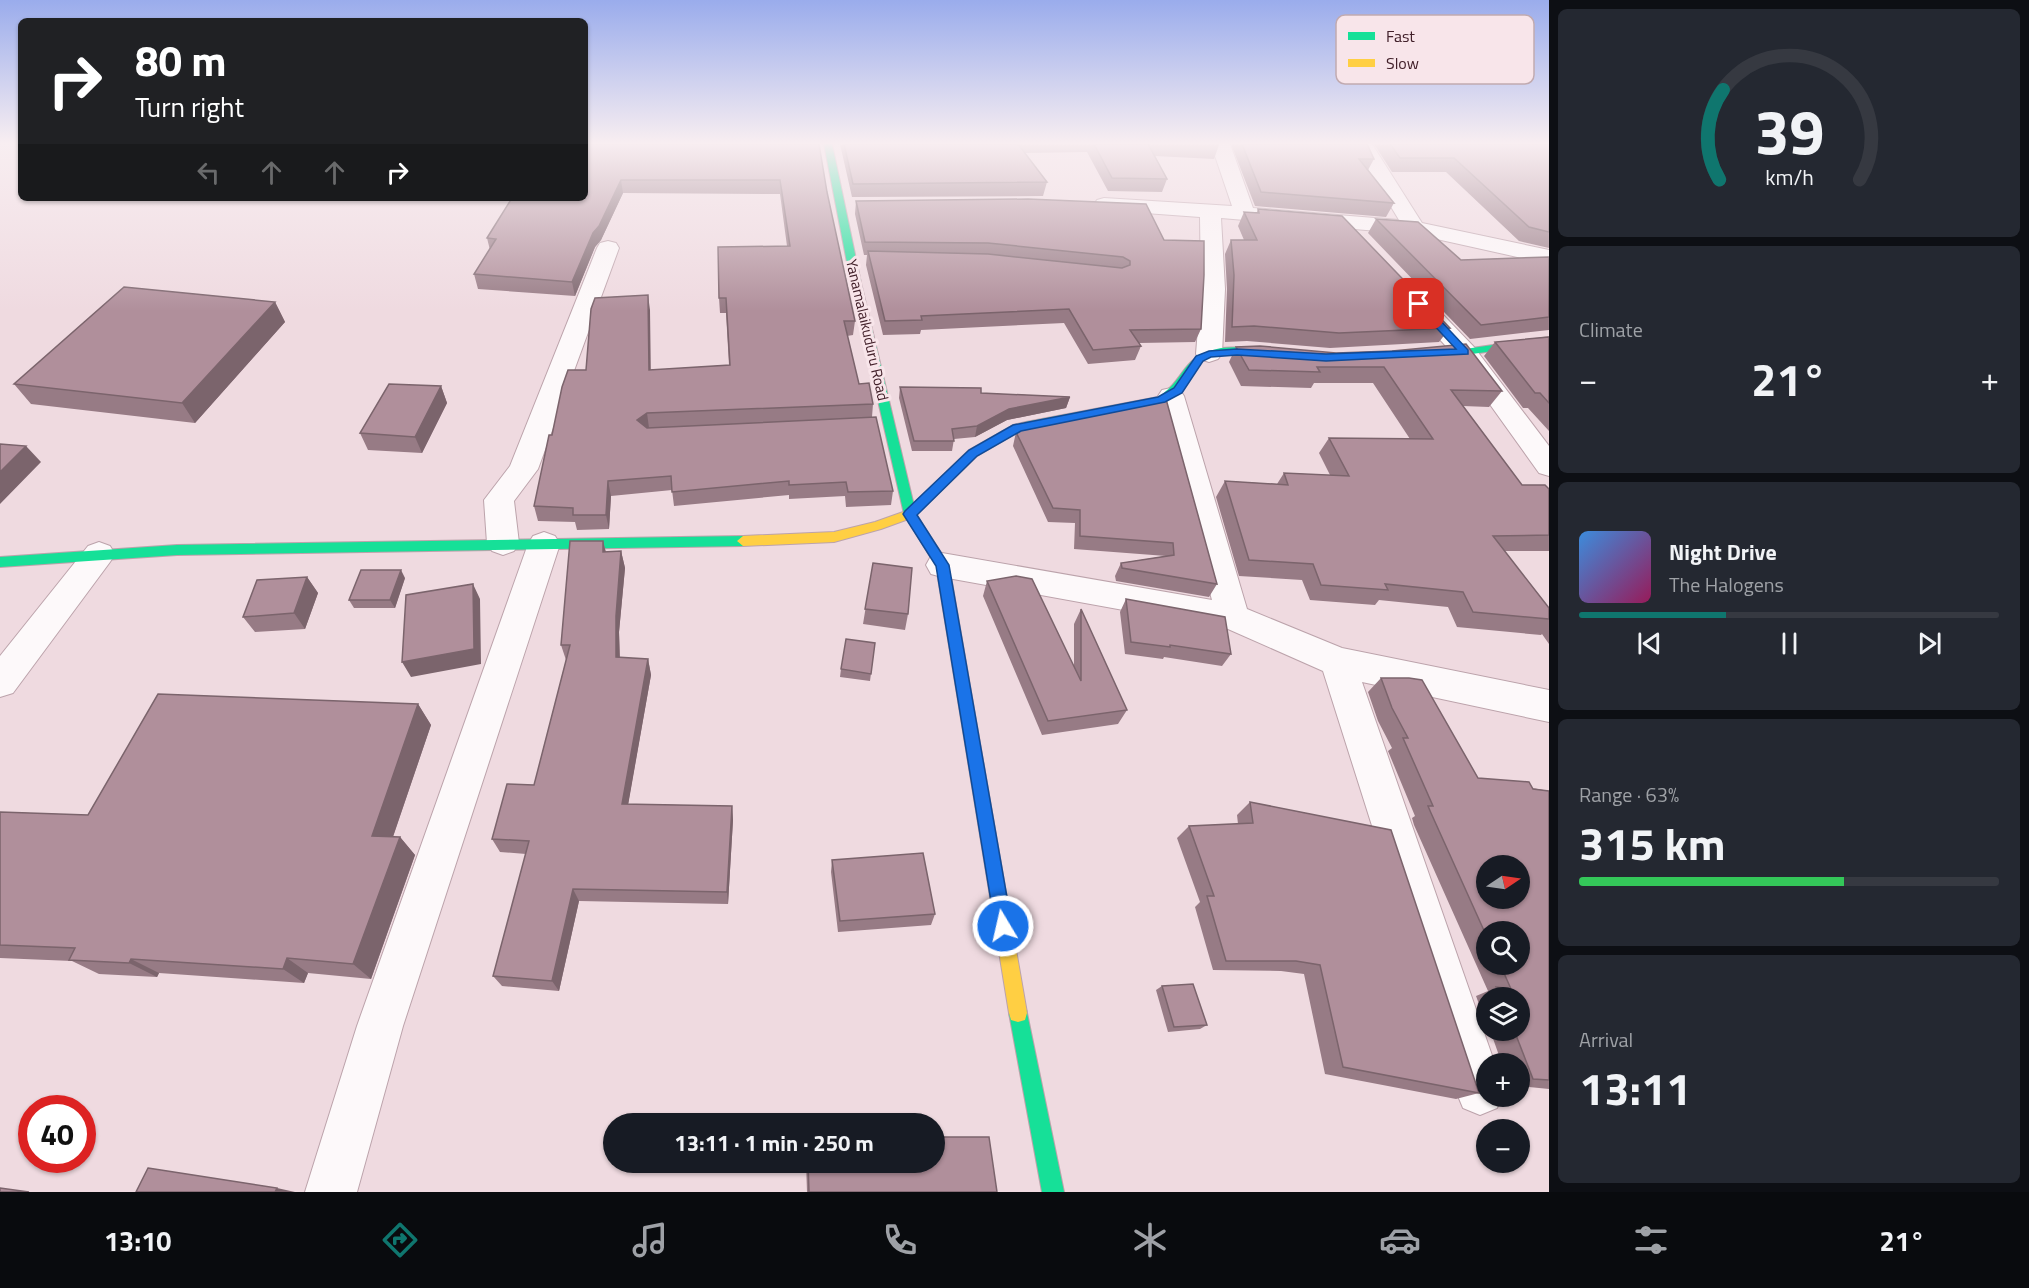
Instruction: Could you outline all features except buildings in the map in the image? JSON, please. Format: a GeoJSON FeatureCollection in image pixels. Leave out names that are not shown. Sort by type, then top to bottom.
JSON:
{"type":"FeatureCollection","features":[{"type":"Feature","properties":{"kind":"main road","name":"Yanamalaikuduru Road"},"geometry":{"type":"LineString","coordinates":[[838,200],[910,514],[942,565]]}},
{"type":"Feature","properties":{"kind":"main road"},"geometry":{"type":"LineString","coordinates":[[1407,354],[1465,352],[1549,340]]}},
{"type":"Feature","properties":{"kind":"main road"},"geometry":{"type":"LineString","coordinates":[[0,562],[177,550],[503,543],[761,541],[834,537],[857,532],[910,514],[973,453],[1017,428],[1171,396],[1178,390],[1200,358],[1209,354],[1237,352],[1292,356]]}},
{"type":"Feature","properties":{"kind":"main road"},"geometry":{"type":"LineString","coordinates":[[942,565],[1022,1038],[1053,1192]]}},
{"type":"Feature","properties":{"kind":"street"},"geometry":{"type":"LineString","coordinates":[[1240,200],[1245,215]]}},
{"type":"Feature","properties":{"kind":"street"},"geometry":{"type":"LineString","coordinates":[[1396,200],[1413,228]]}},
{"type":"Feature","properties":{"kind":"street"},"geometry":{"type":"LineString","coordinates":[[1080,204],[1210,211],[1413,228],[1549,257]]}},
{"type":"Feature","properties":{"kind":"street"},"geometry":{"type":"LineString","coordinates":[[839,206],[862,205]]}},
{"type":"Feature","properties":{"kind":"street"},"geometry":{"type":"LineString","coordinates":[[1209,354],[1213,289],[1210,211]]}},
{"type":"Feature","properties":{"kind":"street"},"geometry":{"type":"LineString","coordinates":[[1344,224],[1368,249]]}},
{"type":"Feature","properties":{"kind":"street"},"geometry":{"type":"LineString","coordinates":[[503,543],[499,500],[523,469],[608,248]]}},
{"type":"Feature","properties":{"kind":"street"},"geometry":{"type":"LineString","coordinates":[[1400,284],[1465,352],[1549,466]]}},
{"type":"Feature","properties":{"kind":"street"},"geometry":{"type":"LineString","coordinates":[[1171,396],[1233,617]]}},
{"type":"Feature","properties":{"kind":"street"},"geometry":{"type":"LineString","coordinates":[[331,1192],[380,1026],[543,544]]}},
{"type":"Feature","properties":{"kind":"street"},"geometry":{"type":"LineString","coordinates":[[0,682],[99,554]]}},
{"type":"Feature","properties":{"kind":"street"},"geometry":{"type":"LineString","coordinates":[[942,565],[1233,617],[1338,662],[1549,706]]}},
{"type":"Feature","properties":{"kind":"street"},"geometry":{"type":"LineString","coordinates":[[1338,662],[1476,1079]]}},
{"type":"Feature","properties":{"kind":"traffic: fast"},"geometry":{"type":"LineString","coordinates":[[839,200],[856,283],[910,514],[942,565],[988,835]]}},
{"type":"Feature","properties":{"kind":"traffic: fast"},"geometry":{"type":"LineString","coordinates":[[1426,353],[1465,352],[1549,340]]}},
{"type":"Feature","properties":{"kind":"traffic: fast"},"geometry":{"type":"LineString","coordinates":[[1026,426],[1161,400],[1175,389],[1192,365],[1210,353],[1232,350],[1278,355]]}},
{"type":"Feature","properties":{"kind":"traffic: fast"},"geometry":{"type":"LineString","coordinates":[[0,562],[177,550],[743,541]]}},
{"type":"Feature","properties":{"kind":"traffic: fast"},"geometry":{"type":"LineString","coordinates":[[1018,1013],[1053,1192]]}},
{"type":"Feature","properties":{"kind":"traffic: slow"},"geometry":{"type":"LineString","coordinates":[[743,541],[834,537],[877,526],[910,514],[973,453],[1017,428],[1026,426]]}},
{"type":"Feature","properties":{"kind":"traffic: slow"},"geometry":{"type":"LineString","coordinates":[[988,835],[1018,1013]]}},
{"type":"Feature","properties":{"kind":"route"},"geometry":{"type":"LineString","coordinates":[[1003,926],[942,565],[910,514],[973,453],[1017,428],[1053,419],[1161,400],[1178,390],[1202,356],[1237,352],[1326,358],[1465,352],[1419,304]]}}]}
